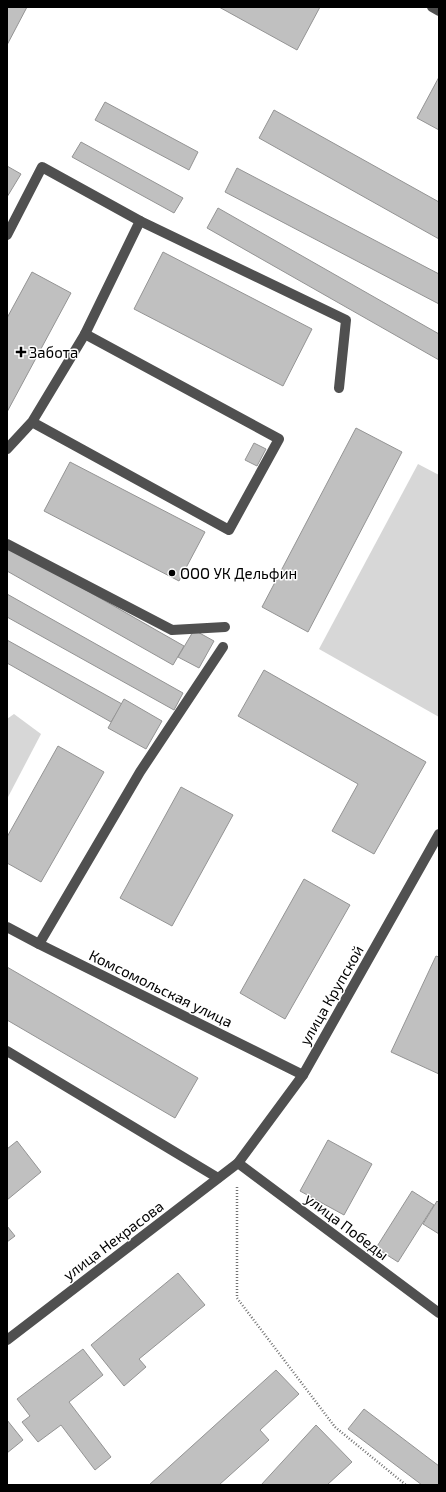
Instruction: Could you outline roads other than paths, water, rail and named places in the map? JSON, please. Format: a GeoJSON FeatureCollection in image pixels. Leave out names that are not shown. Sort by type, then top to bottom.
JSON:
{"type":"FeatureCollection","features":[{"type":"Feature","properties":{"kind":"street"},"geometry":{"type":"LineString","coordinates":[[432,7],[439,11]]}},
{"type":"Feature","properties":{"kind":"street"},"geometry":{"type":"LineString","coordinates":[[7,235],[42,167],[140,221],[346,320],[339,388]]}},
{"type":"Feature","properties":{"kind":"street"},"geometry":{"type":"LineString","coordinates":[[7,449],[32,422],[86,334],[140,221]]}},
{"type":"Feature","properties":{"kind":"street"},"geometry":{"type":"LineString","coordinates":[[32,422],[229,530],[279,439],[86,334]]}},
{"type":"Feature","properties":{"kind":"street"},"geometry":{"type":"LineString","coordinates":[[7,544],[172,630],[225,627]]}},
{"type":"Feature","properties":{"kind":"street"},"geometry":{"type":"LineString","coordinates":[[39,944],[140,772],[223,647]]}},
{"type":"Feature","properties":{"kind":"street","name":"улица Крупской"},"geometry":{"type":"LineString","coordinates":[[238,1163],[303,1075],[439,834]]}},
{"type":"Feature","properties":{"kind":"street","name":"Комсомольская улица"},"geometry":{"type":"LineString","coordinates":[[7,927],[303,1075]]}},
{"type":"Feature","properties":{"kind":"street"},"geometry":{"type":"LineString","coordinates":[[7,1051],[218,1178]]}},
{"type":"Feature","properties":{"kind":"street","name":"улица Некрасова"},"geometry":{"type":"LineString","coordinates":[[7,1340],[238,1163]]}},
{"type":"Feature","properties":{"kind":"street","name":"улица Победы"},"geometry":{"type":"LineString","coordinates":[[238,1163],[439,1313]]}},
{"type":"Feature","properties":{"kind":"place","name":"Забота"},"geometry":{"type":"Point","coordinates":[21,352]}},
{"type":"Feature","properties":{"kind":"place","name":"ООО УК Дельфин"},"geometry":{"type":"Point","coordinates":[172,573]}}]}
